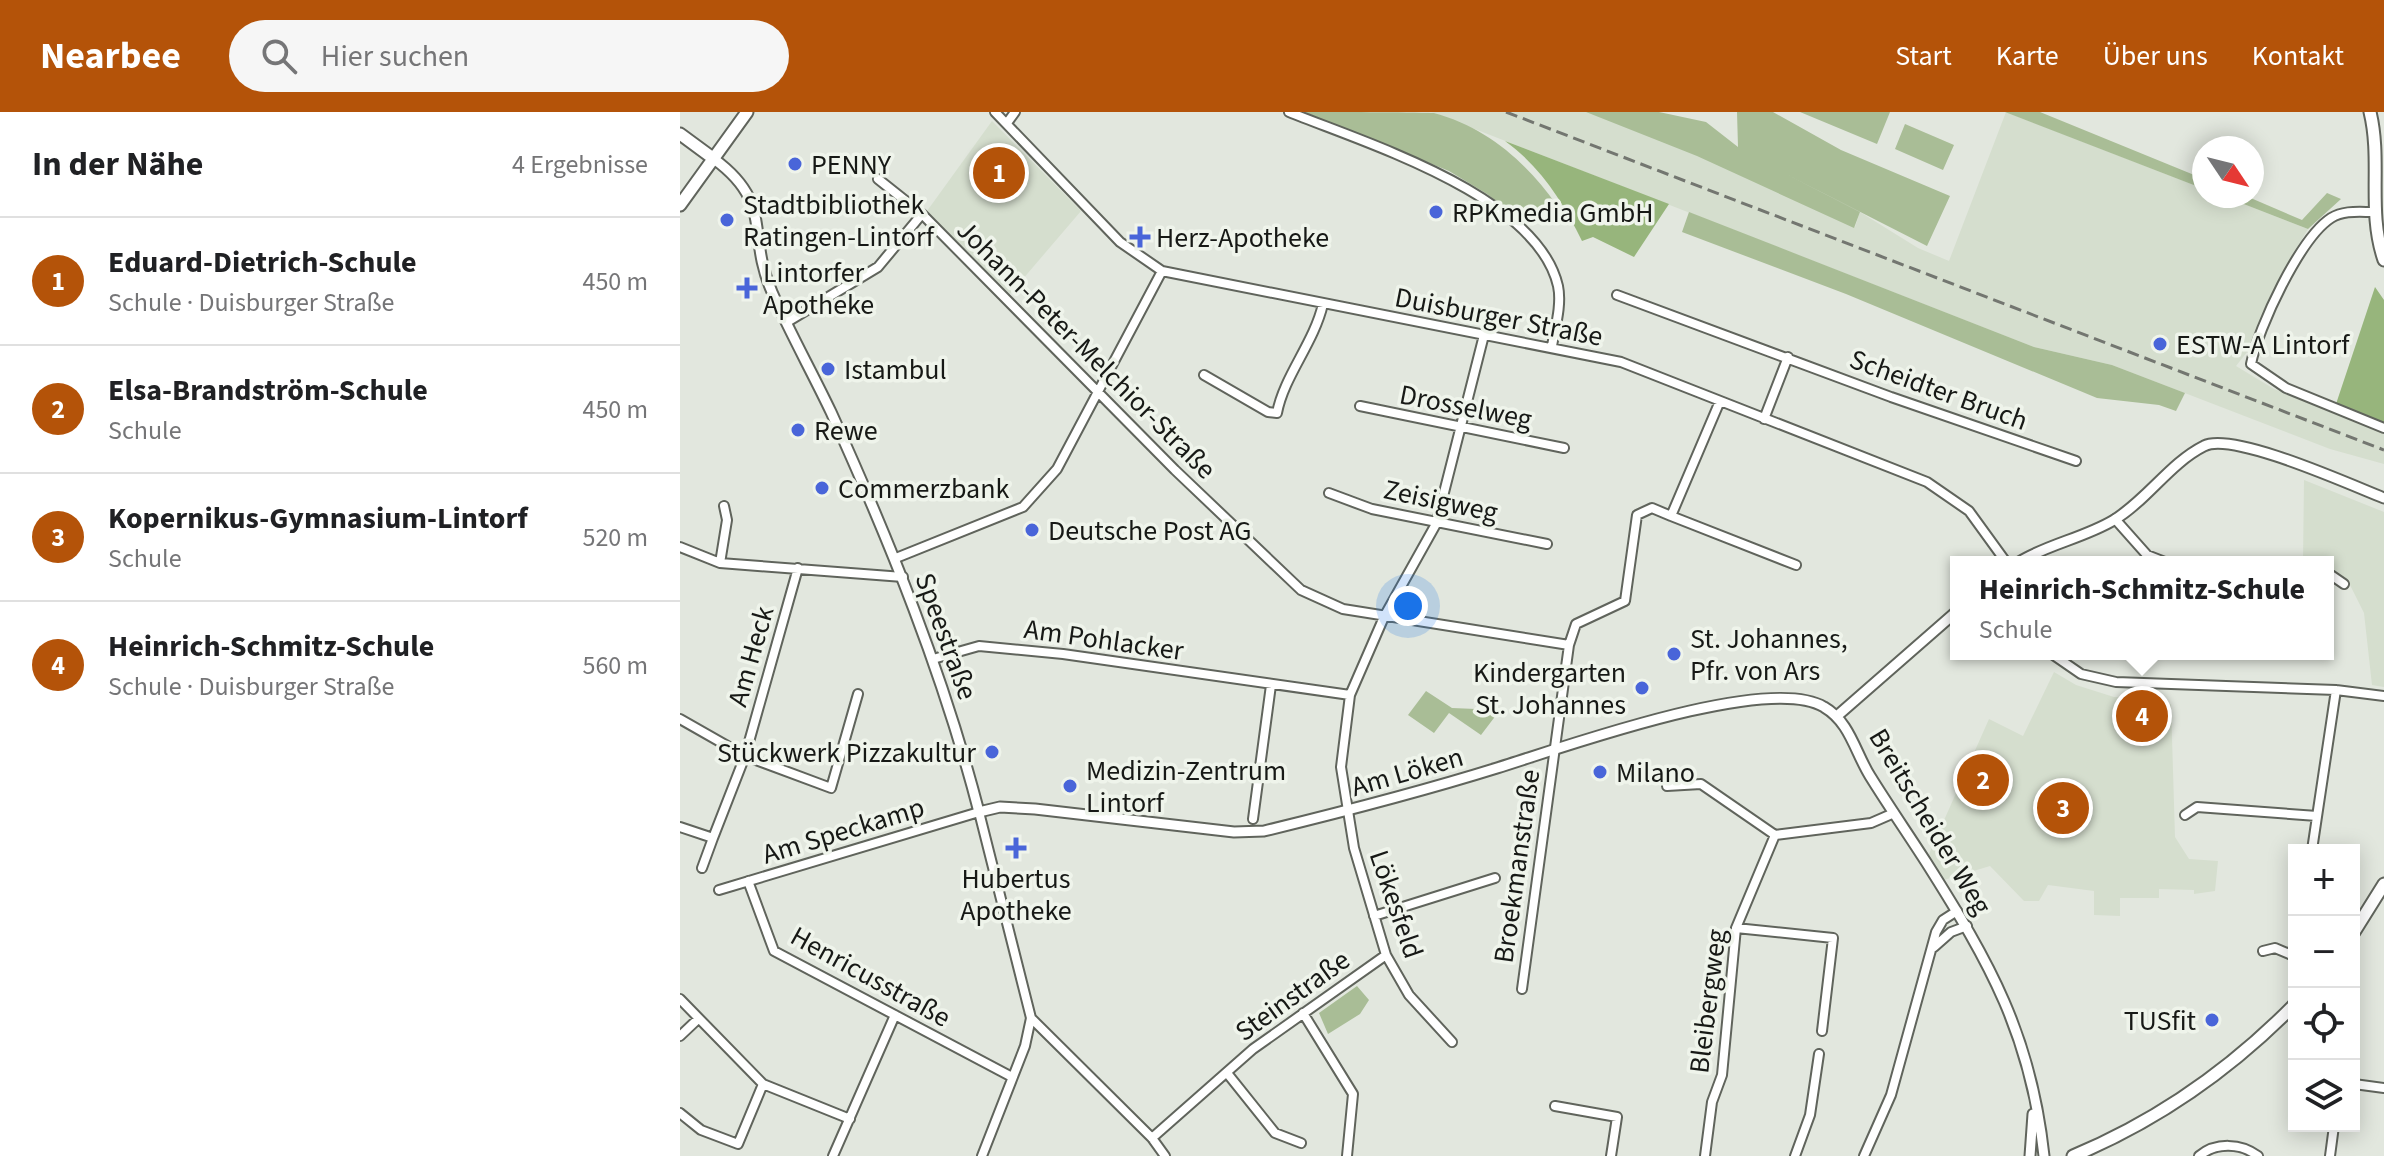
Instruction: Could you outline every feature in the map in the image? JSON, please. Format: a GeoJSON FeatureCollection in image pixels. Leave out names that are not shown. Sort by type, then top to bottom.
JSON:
{"type":"FeatureCollection","features":[{"type":"Feature","properties":{"kind":"main road"},"geometry":{"type":"LineString","coordinates":[[680,205],[747,112]]}},
{"type":"Feature","properties":{"kind":"main road"},"geometry":{"type":"LineString","coordinates":[[2370,112],[2375,137],[2373,212],[2384,260]]}},
{"type":"Feature","properties":{"kind":"main road"},"geometry":{"type":"LineString","coordinates":[[680,134],[714,159]]}},
{"type":"Feature","properties":{"kind":"main road"},"geometry":{"type":"LineString","coordinates":[[2360,922],[2384,884]]}},
{"type":"Feature","properties":{"kind":"main road"},"geometry":{"type":"LineString","coordinates":[[2073,1156],[2137,1127],[2180,1100],[2249,1048],[2288,1011]]}},
{"type":"Feature","properties":{"kind":"street","name":"Duisburger Straße"},"geometry":{"type":"LineString","coordinates":[[995,112],[1120,242],[1162,271],[1621,362],[1944,491],[1969,511],[2002,556]]}},
{"type":"Feature","properties":{"kind":"street"},"geometry":{"type":"LineString","coordinates":[[1007,123],[1015,112]]}},
{"type":"Feature","properties":{"kind":"street"},"geometry":{"type":"LineString","coordinates":[[1289,112],[1444,175],[1505,215],[1529,238],[1556,279],[1558,309],[1552,346]]}},
{"type":"Feature","properties":{"kind":"street","name":"Speestraße"},"geometry":{"type":"LineString","coordinates":[[714,159],[741,180],[751,197],[759,256],[896,558],[957,726],[1031,1018],[1025,1046],[982,1156]]}},
{"type":"Feature","properties":{"kind":"street","name":"Johann-Peter-Melchior-Straße"},"geometry":{"type":"LineString","coordinates":[[878,179],[922,214],[1097,392],[1301,590],[1343,609],[1569,645]]}},
{"type":"Feature","properties":{"kind":"street"},"geometry":{"type":"LineString","coordinates":[[2373,212],[2344,213],[2330,219],[2308,242],[2279,293],[2251,360],[2253,367],[2286,388],[2384,428]]}},
{"type":"Feature","properties":{"kind":"street"},"geometry":{"type":"LineString","coordinates":[[787,322],[878,267],[922,214]]}},
{"type":"Feature","properties":{"kind":"street"},"geometry":{"type":"LineString","coordinates":[[896,558],[1023,507],[1057,469],[1162,271]]}},
{"type":"Feature","properties":{"kind":"street","name":"Scheidter Bruch"},"geometry":{"type":"LineString","coordinates":[[1617,295],[1905,402],[2076,461]]}},
{"type":"Feature","properties":{"kind":"street"},"geometry":{"type":"LineString","coordinates":[[1204,375],[1268,412],[1277,413],[1280,397],[1301,361],[1323,304]]}},
{"type":"Feature","properties":{"kind":"street","name":"Lökesfeld"},"geometry":{"type":"LineString","coordinates":[[1452,1042],[1409,995],[1386,955],[1354,848],[1341,767],[1350,695],[1384,617],[1436,524],[1463,429],[1484,335]]}},
{"type":"Feature","properties":{"kind":"street"},"geometry":{"type":"LineString","coordinates":[[1764,419],[1788,357]]}},
{"type":"Feature","properties":{"kind":"street"},"geometry":{"type":"LineString","coordinates":[[1671,516],[1720,401]]}},
{"type":"Feature","properties":{"kind":"street","name":"Drosselweg"},"geometry":{"type":"LineString","coordinates":[[1360,406],[1564,448]]}},
{"type":"Feature","properties":{"kind":"street"},"geometry":{"type":"LineString","coordinates":[[2032,556],[2115,519],[2189,456],[2203,446],[2221,441],[2273,455],[2384,498]]}},
{"type":"Feature","properties":{"kind":"street","name":"Zeisigweg"},"geometry":{"type":"LineString","coordinates":[[1329,493],[1359,505],[1436,524],[1547,544]]}},
{"type":"Feature","properties":{"kind":"street"},"geometry":{"type":"LineString","coordinates":[[720,563],[727,520],[724,506]]}},
{"type":"Feature","properties":{"kind":"street"},"geometry":{"type":"LineString","coordinates":[[1569,645],[1576,624],[1625,601],[1637,515],[1652,508],[1796,565]]}},
{"type":"Feature","properties":{"kind":"street"},"geometry":{"type":"LineString","coordinates":[[2115,519],[2150,556]]}},
{"type":"Feature","properties":{"kind":"street"},"geometry":{"type":"LineString","coordinates":[[680,547],[720,563],[903,577]]}},
{"type":"Feature","properties":{"kind":"street","name":"Am Heck"},"geometry":{"type":"LineString","coordinates":[[702,868],[745,756],[798,568]]}},
{"type":"Feature","properties":{"kind":"street"},"geometry":{"type":"LineString","coordinates":[[2334,577],[2344,584]]}},
{"type":"Feature","properties":{"kind":"street","name":"Breitscheider Weg"},"geometry":{"type":"LineString","coordinates":[[1950,617],[1837,716],[1994,973],[2013,1016],[2044,1156]]}},
{"type":"Feature","properties":{"kind":"street","name":"Broekmanstraße"},"geometry":{"type":"LineString","coordinates":[[1522,989],[1569,645]]}},
{"type":"Feature","properties":{"kind":"street","name":"Am Pohlacker"},"geometry":{"type":"LineString","coordinates":[[933,659],[979,646],[1063,654],[1350,695]]}},
{"type":"Feature","properties":{"kind":"street"},"geometry":{"type":"LineString","coordinates":[[2061,660],[2081,674],[2116,682],[2336,690],[2384,696]]}},
{"type":"Feature","properties":{"kind":"street"},"geometry":{"type":"LineString","coordinates":[[1253,819],[1271,685]]}},
{"type":"Feature","properties":{"kind":"street"},"geometry":{"type":"LineString","coordinates":[[2313,844],[2336,690]]}},
{"type":"Feature","properties":{"kind":"street"},"geometry":{"type":"LineString","coordinates":[[680,719],[745,756],[831,788],[858,694]]}},
{"type":"Feature","properties":{"kind":"street","name":"Am Löken"},"geometry":{"type":"LineString","coordinates":[[979,812],[1000,807],[1035,809],[1252,833],[1347,810],[1676,714],[1779,697],[1814,702],[1837,716]]}},
{"type":"Feature","properties":{"kind":"street"},"geometry":{"type":"LineString","coordinates":[[1667,786],[1701,784],[1775,835],[1871,823],[1894,813]]}},
{"type":"Feature","properties":{"kind":"street"},"geometry":{"type":"LineString","coordinates":[[2185,815],[2197,807],[2317,816]]}},
{"type":"Feature","properties":{"kind":"street","name":"Am Speckamp"},"geometry":{"type":"LineString","coordinates":[[719,890],[979,812]]}},
{"type":"Feature","properties":{"kind":"street"},"geometry":{"type":"LineString","coordinates":[[680,827],[713,838]]}},
{"type":"Feature","properties":{"kind":"street","name":"Bleibergweg"},"geometry":{"type":"LineString","coordinates":[[1705,1156],[1712,1102],[1722,1075],[1736,928],[1775,835]]}},
{"type":"Feature","properties":{"kind":"street"},"geometry":{"type":"LineString","coordinates":[[1374,916],[1495,878]]}},
{"type":"Feature","properties":{"kind":"street","name":"Henricusstraße"},"geometry":{"type":"LineString","coordinates":[[748,881],[774,951],[1012,1077]]}},
{"type":"Feature","properties":{"kind":"street"},"geometry":{"type":"LineString","coordinates":[[1864,1156],[1888,1103],[1943,920],[1957,911]]}},
{"type":"Feature","properties":{"kind":"street"},"geometry":{"type":"LineString","coordinates":[[1933,948],[1951,932],[1967,926]]}},
{"type":"Feature","properties":{"kind":"street"},"geometry":{"type":"LineString","coordinates":[[1736,928],[1833,938],[1822,1031]]}},
{"type":"Feature","properties":{"kind":"street"},"geometry":{"type":"LineString","coordinates":[[2263,951],[2275,948],[2288,953]]}},
{"type":"Feature","properties":{"kind":"street","name":"Steinstraße"},"geometry":{"type":"LineString","coordinates":[[1152,1138],[1303,1013],[1386,955]]}},
{"type":"Feature","properties":{"kind":"street"},"geometry":{"type":"LineString","coordinates":[[680,999],[763,1084],[850,1119]]}},
{"type":"Feature","properties":{"kind":"street"},"geometry":{"type":"LineString","coordinates":[[1303,1013],[1353,1094],[1347,1156]]}},
{"type":"Feature","properties":{"kind":"street"},"geometry":{"type":"LineString","coordinates":[[833,1156],[895,1015]]}},
{"type":"Feature","properties":{"kind":"street"},"geometry":{"type":"LineString","coordinates":[[1031,1018],[1152,1138],[1165,1156]]}},
{"type":"Feature","properties":{"kind":"street"},"geometry":{"type":"LineString","coordinates":[[680,1036],[698,1019]]}},
{"type":"Feature","properties":{"kind":"street"},"geometry":{"type":"LineString","coordinates":[[1795,1156],[1810,1115],[1819,1054]]}},
{"type":"Feature","properties":{"kind":"street","name":"Steinstraße"},"geometry":{"type":"LineString","coordinates":[[1227,1073],[1275,1133],[1301,1143]]}},
{"type":"Feature","properties":{"kind":"street"},"geometry":{"type":"LineString","coordinates":[[680,1113],[701,1130],[738,1144],[763,1084]]}},
{"type":"Feature","properties":{"kind":"street"},"geometry":{"type":"LineString","coordinates":[[2360,1085],[2384,1088]]}},
{"type":"Feature","properties":{"kind":"street","name":"Breitscheider Weg"},"geometry":{"type":"LineString","coordinates":[[2030,1156],[2034,1102]]}},
{"type":"Feature","properties":{"kind":"street"},"geometry":{"type":"LineString","coordinates":[[1555,1106],[1617,1117],[1611,1156]]}},
{"type":"Feature","properties":{"kind":"street"},"geometry":{"type":"LineString","coordinates":[[2330,1156],[2333,1132]]}},
{"type":"Feature","properties":{"kind":"street"},"geometry":{"type":"LineString","coordinates":[[2199,1156],[2219,1146],[2245,1148],[2258,1156]]}},
{"type":"Feature","properties":{"kind":"shaded area"},"geometry":{"type":"Polygon","coordinates":[[[1431,112],[1631,112],[1855,227],[1860,212],[1918,248],[1949,261],[2006,112],[2192,184],[2192,208],[2254,208],[2308,229],[2286,266],[2251,347],[2236,366],[2274,389],[2384,433],[2384,464],[2330,449],[2112,365],[2034,347],[1431,112]]]}},
{"type":"Feature","properties":{"kind":"shaded area"},"geometry":{"type":"Polygon","coordinates":[[[992,121],[1081,211],[1010,294],[927,211],[992,121]]]}},
{"type":"Feature","properties":{"kind":"shaded area"},"geometry":{"type":"Polygon","coordinates":[[[2304,480],[2384,512],[2384,687],[2372,685],[2364,613],[2348,581],[2334,571],[2334,556],[2303,556],[2304,480]]]}},
{"type":"Feature","properties":{"kind":"shaded area"},"geometry":{"type":"Polygon","coordinates":[[[2054,672],[2076,685],[2114,697],[2152,698],[2152,704],[2171,704],[2175,837],[2189,859],[2218,861],[2215,891],[2194,894],[2194,890],[2159,889],[2159,898],[2120,898],[2120,916],[2094,915],[2094,891],[2048,885],[2039,901],[2024,901],[1990,866],[1944,880],[1929,854],[1989,719],[2023,736],[2054,672]]]}},
{"type":"Feature","properties":{"kind":"green space"},"geometry":{"type":"Polygon","coordinates":[[[1304,112],[1434,113],[1453,119],[1503,148],[1531,174],[1556,204],[1526,225],[1487,194],[1449,171],[1304,112]]]}},
{"type":"Feature","properties":{"kind":"green space"},"geometry":{"type":"Polygon","coordinates":[[[1586,112],[1659,112],[1706,122],[1738,147],[1737,112],[1773,112],[1841,150],[1950,196],[1927,246],[1776,169],[1860,212],[1854,228],[1697,156],[1586,112]]]}},
{"type":"Feature","properties":{"kind":"green space"},"geometry":{"type":"Polygon","coordinates":[[[1800,112],[1890,112],[1877,144],[1800,112]]]}},
{"type":"Feature","properties":{"kind":"green space"},"geometry":{"type":"Polygon","coordinates":[[[2005,112],[2040,112],[2192,174],[2192,184],[2005,112]]]}},
{"type":"Feature","properties":{"kind":"green space"},"geometry":{"type":"Polygon","coordinates":[[[1905,124],[1954,145],[1943,170],[1895,149],[1905,124]]]}},
{"type":"Feature","properties":{"kind":"green space"},"geometry":{"type":"Polygon","coordinates":[[[1505,141],[1669,204],[1634,257],[1593,237],[1582,241],[1550,186],[1530,162],[1505,141]]]}},
{"type":"Feature","properties":{"kind":"green space"},"geometry":{"type":"Polygon","coordinates":[[[2327,193],[2341,199],[2308,229],[2254,208],[2264,208],[2264,204],[2302,220],[2327,193]]]}},
{"type":"Feature","properties":{"kind":"green space"},"geometry":{"type":"Polygon","coordinates":[[[1689,212],[2034,347],[2112,365],[2185,393],[2176,411],[2159,405],[2097,398],[1846,294],[1682,232],[1689,212]]]}},
{"type":"Feature","properties":{"kind":"green space"},"geometry":{"type":"Polygon","coordinates":[[[2375,287],[2384,300],[2384,424],[2336,404],[2375,287]]]}},
{"type":"Feature","properties":{"kind":"green space"},"geometry":{"type":"Polygon","coordinates":[[[1426,691],[1452,708],[1500,710],[1481,735],[1449,713],[1434,733],[1408,715],[1426,691]]]}},
{"type":"Feature","properties":{"kind":"green space"},"geometry":{"type":"Polygon","coordinates":[[[1357,986],[1369,1000],[1360,1014],[1328,1034],[1319,1013],[1357,986]]]}},
{"type":"Feature","properties":{"kind":"railway"},"geometry":{"type":"LineString","coordinates":[[1506,112],[2384,450]]}},
{"type":"Feature","properties":{"kind":"place","name":"PENNY"},"geometry":{"type":"Point","coordinates":[795,164]}},
{"type":"Feature","properties":{"kind":"place","name":"Eduard-Dietrich-Schule"},"geometry":{"type":"Point","coordinates":[999,173]}},
{"type":"Feature","properties":{"kind":"place","name":"RPKmedia GmbH"},"geometry":{"type":"Point","coordinates":[1436,212]}},
{"type":"Feature","properties":{"kind":"place","name":"Stadtbibliothek Ratingen-Lintorf"},"geometry":{"type":"Point","coordinates":[727,220]}},
{"type":"Feature","properties":{"kind":"place","name":"Herz-Apotheke"},"geometry":{"type":"Point","coordinates":[1140,237]}},
{"type":"Feature","properties":{"kind":"place","name":"Lintorfer Apotheke"},"geometry":{"type":"Point","coordinates":[747,288]}},
{"type":"Feature","properties":{"kind":"place","name":"ESTW-A Lintorf"},"geometry":{"type":"Point","coordinates":[2160,344]}},
{"type":"Feature","properties":{"kind":"place","name":"Istambul"},"geometry":{"type":"Point","coordinates":[828,369]}},
{"type":"Feature","properties":{"kind":"place","name":"Rewe"},"geometry":{"type":"Point","coordinates":[798,430]}},
{"type":"Feature","properties":{"kind":"place","name":"Commerzbank"},"geometry":{"type":"Point","coordinates":[822,488]}},
{"type":"Feature","properties":{"kind":"place","name":"Deutsche Post AG"},"geometry":{"type":"Point","coordinates":[1032,530]}},
{"type":"Feature","properties":{"kind":"place","name":"St. Johannes, Pfr. von Ars"},"geometry":{"type":"Point","coordinates":[1674,654]}},
{"type":"Feature","properties":{"kind":"place","name":"Kindergarten St. Johannes"},"geometry":{"type":"Point","coordinates":[1642,688]}},
{"type":"Feature","properties":{"kind":"place","name":"Heinrich-Schmitz-Schule"},"geometry":{"type":"Point","coordinates":[2142,716]}},
{"type":"Feature","properties":{"kind":"place","name":"Stückwerk Pizzakultur"},"geometry":{"type":"Point","coordinates":[992,752]}},
{"type":"Feature","properties":{"kind":"place","name":"Milano"},"geometry":{"type":"Point","coordinates":[1600,772]}},
{"type":"Feature","properties":{"kind":"place","name":"Elsa-Brandström-Schule"},"geometry":{"type":"Point","coordinates":[1983,780]}},
{"type":"Feature","properties":{"kind":"place","name":"Medizin-Zentrum Lintorf"},"geometry":{"type":"Point","coordinates":[1070,786]}},
{"type":"Feature","properties":{"kind":"place","name":"Kopernikus-Gymnasium-Lintorf"},"geometry":{"type":"Point","coordinates":[2063,808]}},
{"type":"Feature","properties":{"kind":"place","name":"Hubertus Apotheke"},"geometry":{"type":"Point","coordinates":[1016,848]}},
{"type":"Feature","properties":{"kind":"place","name":"TUSfit"},"geometry":{"type":"Point","coordinates":[2212,1020]}}]}
